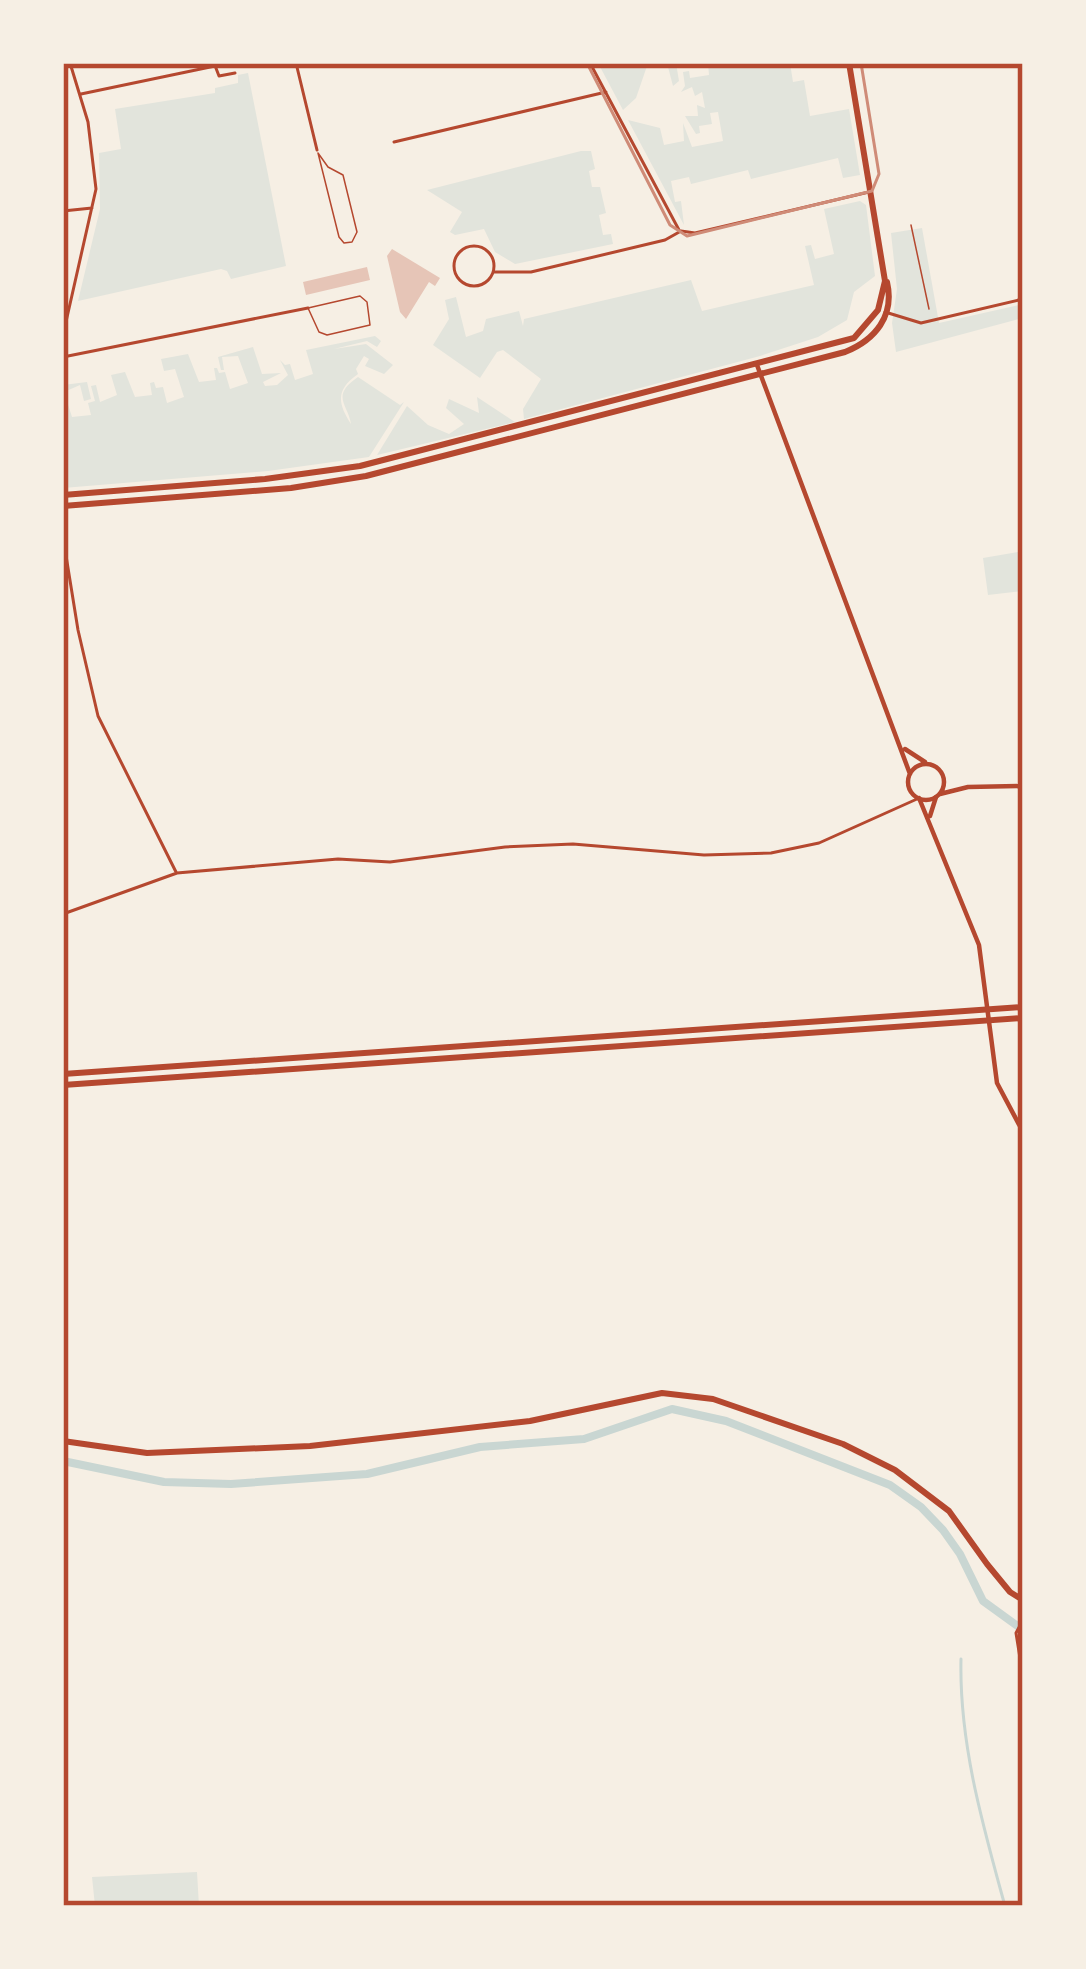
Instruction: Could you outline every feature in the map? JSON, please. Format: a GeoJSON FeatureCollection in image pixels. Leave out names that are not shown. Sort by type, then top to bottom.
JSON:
{"type":"FeatureCollection","features":[{"type":"Feature","properties":{"kind":"main road"},"geometry":{"type":"LineString","coordinates":[[63,506],[291,488],[366,476],[853,349],[874,334],[890,297],[849,63]]}},
{"type":"Feature","properties":{"kind":"main road"},"geometry":{"type":"LineString","coordinates":[[63,495],[266,479],[359,466],[842,344],[859,335],[883,311]]}},
{"type":"Feature","properties":{"kind":"main road"},"geometry":{"type":"LineString","coordinates":[[758,365],[902,745],[909,788],[931,822],[979,945],[990,1044],[1004,1101],[1023,1132]]}},
{"type":"Feature","properties":{"kind":"main road"},"geometry":{"type":"LineString","coordinates":[[902,745],[912,756],[968,787]]}},
{"type":"Feature","properties":{"kind":"main road"},"geometry":{"type":"LineString","coordinates":[[910,774],[918,766],[931,764]]}},
{"type":"Feature","properties":{"kind":"main road"},"geometry":{"type":"LineString","coordinates":[[931,822],[930,808],[944,784],[942,773]]}},
{"type":"Feature","properties":{"kind":"main road"},"geometry":{"type":"LineString","coordinates":[[919,799],[968,787],[1023,786]]}},
{"type":"Feature","properties":{"kind":"main road"},"geometry":{"type":"LineString","coordinates":[[63,1074],[1023,1007]]}},
{"type":"Feature","properties":{"kind":"main road"},"geometry":{"type":"LineString","coordinates":[[63,1085],[1023,1018]]}},
{"type":"Feature","properties":{"kind":"main road"},"geometry":{"type":"LineString","coordinates":[[63,1442],[147,1453],[310,1446],[530,1421],[662,1393],[713,1399],[843,1444],[895,1470],[949,1511],[1010,1592],[1023,1600]]}},
{"type":"Feature","properties":{"kind":"street"},"geometry":{"type":"LineString","coordinates":[[63,335],[94,208],[94,164],[70,63]]}},
{"type":"Feature","properties":{"kind":"street"},"geometry":{"type":"LineString","coordinates":[[296,63],[317,150]]}},
{"type":"Feature","properties":{"kind":"street"},"geometry":{"type":"LineString","coordinates":[[590,63],[673,224],[681,231]]}},
{"type":"Feature","properties":{"kind":"street"},"geometry":{"type":"LineString","coordinates":[[81,94],[214,65],[219,76],[235,73]]}},
{"type":"Feature","properties":{"kind":"street"},"geometry":{"type":"LineString","coordinates":[[394,142],[606,92]]}},
{"type":"Feature","properties":{"kind":"street"},"geometry":{"type":"LineString","coordinates":[[494,272],[530,272],[662,241],[681,231],[699,232],[871,192]]}},
{"type":"Feature","properties":{"kind":"street"},"geometry":{"type":"LineString","coordinates":[[63,211],[94,208]]}},
{"type":"Feature","properties":{"kind":"street"},"geometry":{"type":"LineString","coordinates":[[482,248],[494,260],[494,272],[485,284],[470,286],[458,278],[454,264],[464,249],[482,248]]}},
{"type":"Feature","properties":{"kind":"street"},"geometry":{"type":"LineString","coordinates":[[883,311],[906,320],[931,320],[1023,299]]}},
{"type":"Feature","properties":{"kind":"street"},"geometry":{"type":"LineString","coordinates":[[63,357],[308,308]]}},
{"type":"Feature","properties":{"kind":"street"},"geometry":{"type":"LineString","coordinates":[[63,537],[77,630],[98,716],[177,874]]}},
{"type":"Feature","properties":{"kind":"street"},"geometry":{"type":"LineString","coordinates":[[63,914],[177,874],[338,859],[390,862],[505,847],[573,844],[704,855],[771,853],[819,843],[919,799]]}},
{"type":"Feature","properties":{"kind":"street"},"geometry":{"type":"LineString","coordinates":[[1023,1620],[1016,1633],[1023,1677]]}},
{"type":"Feature","properties":{"kind":"lane"},"geometry":{"type":"LineString","coordinates":[[318,153],[339,171],[357,232],[356,240],[349,243],[339,236],[318,153]]}},
{"type":"Feature","properties":{"kind":"lane"},"geometry":{"type":"LineString","coordinates":[[360,296],[367,302],[371,324],[324,336],[308,308],[360,296]]}},
{"type":"Feature","properties":{"kind":"path"},"geometry":{"type":"LineString","coordinates":[[911,225],[931,320]]}},
{"type":"Feature","properties":{"kind":"shaded area"},"geometry":{"type":"Polygon","coordinates":[[[598,63],[676,63],[679,81],[673,86],[668,67],[647,66],[636,98],[623,110],[598,63]]]}},
{"type":"Feature","properties":{"kind":"shaded area"},"geometry":{"type":"Polygon","coordinates":[[[708,63],[790,63],[793,82],[804,80],[810,116],[849,109],[860,175],[843,178],[838,158],[751,179],[748,170],[691,184],[689,177],[671,181],[675,202],[681,201],[684,225],[628,120],[660,128],[664,145],[684,141],[683,123],[692,147],[723,141],[718,112],[710,113],[712,124],[699,126],[696,134],[685,116],[698,116],[697,105],[705,108],[702,92],[695,96],[692,87],[681,92],[683,72],[689,71],[690,78],[709,75],[708,63]]]}},
{"type":"Feature","properties":{"kind":"shaded area"},"geometry":{"type":"Polygon","coordinates":[[[248,73],[286,266],[231,279],[221,269],[78,301],[100,209],[99,153],[121,149],[115,109],[215,93],[215,88],[238,83],[238,75],[248,73]]]}},
{"type":"Feature","properties":{"kind":"shaded area"},"geometry":{"type":"Polygon","coordinates":[[[591,151],[592,187],[600,187],[606,213],[599,215],[603,235],[611,234],[613,244],[515,264],[495,252],[484,229],[450,232],[462,212],[427,190],[591,151]]]}},
{"type":"Feature","properties":{"kind":"shaded area"},"geometry":{"type":"Polygon","coordinates":[[[860,201],[866,205],[875,276],[854,292],[847,320],[818,337],[524,419],[523,409],[541,379],[503,350],[480,378],[433,345],[449,319],[445,300],[456,297],[466,337],[483,331],[486,319],[519,311],[523,326],[524,319],[691,280],[702,311],[814,285],[805,246],[811,245],[815,259],[834,254],[824,209],[860,201]]]}},
{"type":"Feature","properties":{"kind":"shaded area"},"geometry":{"type":"Polygon","coordinates":[[[922,228],[939,323],[1023,304],[1023,318],[896,352],[892,323],[897,289],[891,233],[922,228]]]}},
{"type":"Feature","properties":{"kind":"shaded area"},"geometry":{"type":"Polygon","coordinates":[[[375,336],[381,341],[377,347],[367,341],[334,349],[366,344],[393,365],[384,374],[365,366],[369,359],[364,356],[358,374],[342,392],[341,404],[351,424],[343,395],[358,377],[400,405],[404,402],[369,457],[268,471],[63,488],[63,385],[87,382],[91,399],[84,401],[80,385],[64,392],[72,417],[91,415],[88,403],[95,401],[91,386],[96,385],[100,402],[117,395],[111,375],[125,372],[135,397],[152,395],[150,383],[154,382],[156,388],[163,387],[167,403],[184,397],[175,369],[164,371],[161,359],[188,354],[199,382],[216,380],[217,368],[225,372],[230,389],[248,383],[238,356],[222,357],[224,370],[218,357],[253,347],[262,374],[281,373],[263,382],[265,386],[277,385],[288,375],[280,360],[290,364],[295,380],[313,374],[306,350],[375,336]]]}},
{"type":"Feature","properties":{"kind":"shaded area"},"geometry":{"type":"Polygon","coordinates":[[[477,397],[515,422],[377,455],[407,406],[428,425],[449,434],[464,424],[446,408],[449,399],[479,413],[477,397]]]}},
{"type":"Feature","properties":{"kind":"shaded area"},"geometry":{"type":"Polygon","coordinates":[[[1023,551],[1023,591],[988,595],[983,558],[1023,551]]]}},
{"type":"Feature","properties":{"kind":"shaded area"},"geometry":{"type":"Polygon","coordinates":[[[197,1872],[199,1906],[95,1906],[92,1877],[197,1872]]]}},
{"type":"Feature","properties":{"kind":"building"},"geometry":{"type":"Polygon","coordinates":[[[392,249],[440,278],[435,286],[429,282],[406,319],[400,312],[387,256],[392,249]]]}},
{"type":"Feature","properties":{"kind":"building"},"geometry":{"type":"Polygon","coordinates":[[[367,267],[370,280],[306,295],[303,282],[367,267]]]}},
{"type":"Feature","properties":{"kind":"waterway"},"geometry":{"type":"LineString","coordinates":[[63,1461],[164,1482],[231,1484],[367,1474],[480,1447],[584,1439],[672,1409],[726,1421],[890,1485],[943,1530],[983,1601],[1023,1630]]}},
{"type":"Feature","properties":{"kind":"waterway"},"geometry":{"type":"LineString","coordinates":[[961,1659],[968,1753],[1005,1906]]}},
{"type":"Feature","properties":{"kind":"tram line"},"geometry":{"type":"LineString","coordinates":[[587,63],[670,225],[687,236],[872,191],[879,174],[861,63]]}}]}
